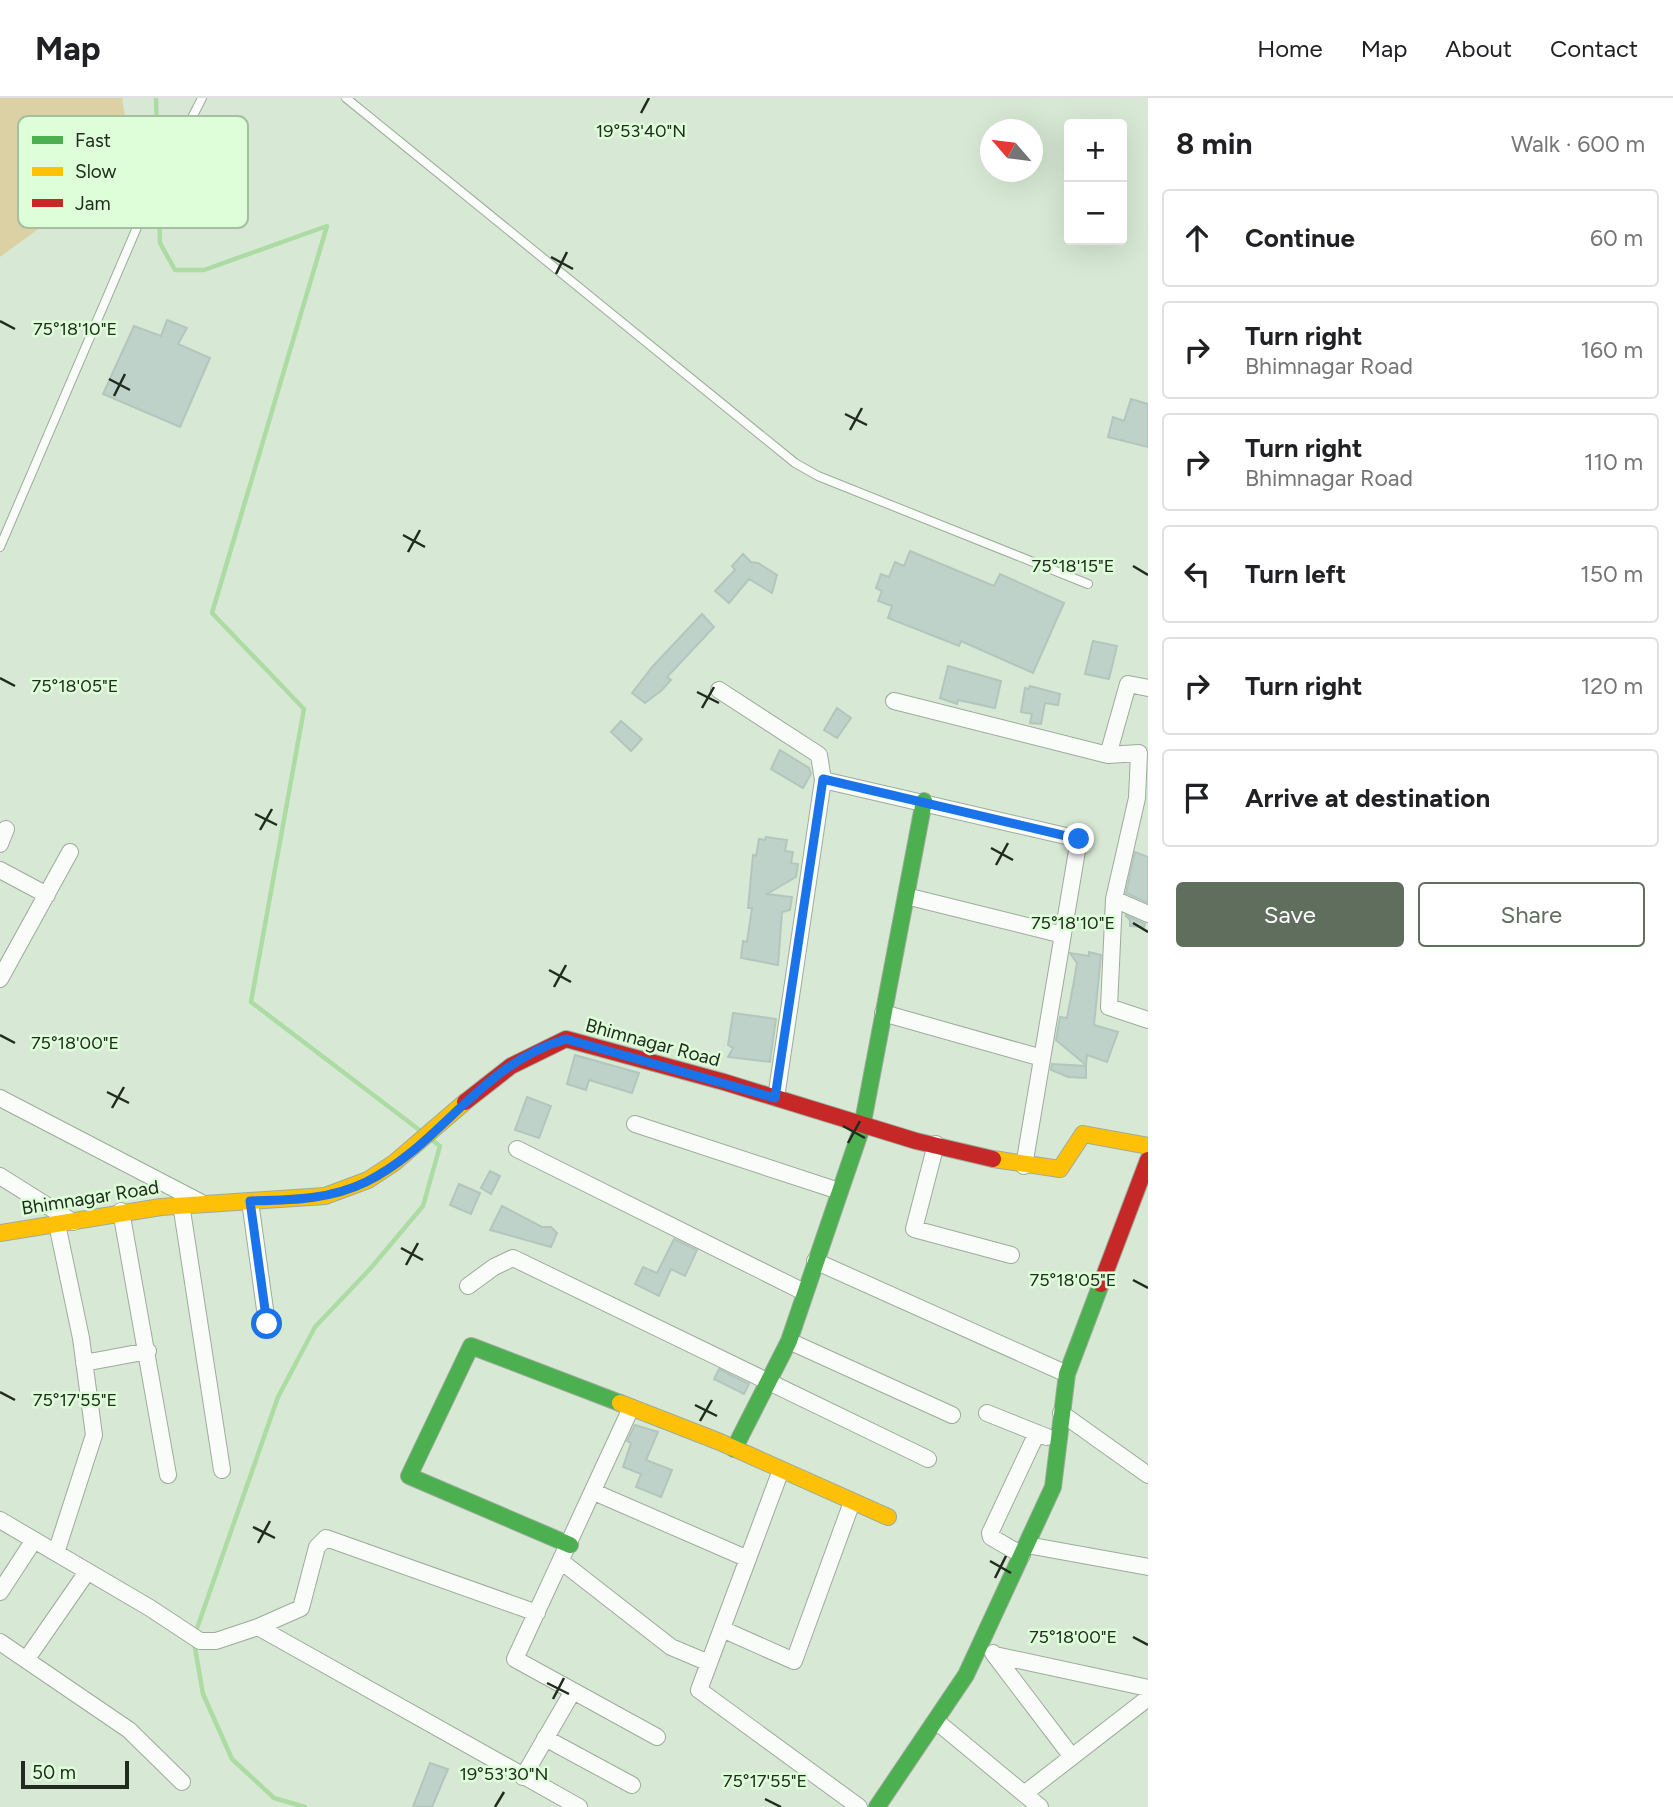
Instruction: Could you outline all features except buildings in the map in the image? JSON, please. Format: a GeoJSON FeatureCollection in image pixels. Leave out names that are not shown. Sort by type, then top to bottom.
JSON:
{"type":"FeatureCollection","features":[{"type":"Feature","properties":{"kind":"street"},"geometry":{"type":"LineString","coordinates":[[1108,755],[1128,684],[1148,688]]}},
{"type":"Feature","properties":{"kind":"street"},"geometry":{"type":"LineString","coordinates":[[719,690],[819,755],[823,779],[775,1098]]}},
{"type":"Feature","properties":{"kind":"street"},"geometry":{"type":"LineString","coordinates":[[894,701],[1108,755],[1139,754],[1142,799],[1114,899],[1109,1007],[1148,1020]]}},
{"type":"Feature","properties":{"kind":"street"},"geometry":{"type":"LineString","coordinates":[[823,779],[1079,839],[1024,1166]]}},
{"type":"Feature","properties":{"kind":"street"},"geometry":{"type":"LineString","coordinates":[[734,1449],[789,1341],[862,1127],[924,801]]}},
{"type":"Feature","properties":{"kind":"street"},"geometry":{"type":"LineString","coordinates":[[0,979],[70,852]]}},
{"type":"Feature","properties":{"kind":"street"},"geometry":{"type":"LineString","coordinates":[[0,870],[47,895]]}},
{"type":"Feature","properties":{"kind":"street"},"geometry":{"type":"LineString","coordinates":[[906,896],[1063,935]]}},
{"type":"Feature","properties":{"kind":"street"},"geometry":{"type":"LineString","coordinates":[[1114,899],[1148,914]]}},
{"type":"Feature","properties":{"kind":"street"},"geometry":{"type":"LineString","coordinates":[[883,1013],[1042,1058]]}},
{"type":"Feature","properties":{"kind":"street","name":"Bhimnagar Road"},"geometry":{"type":"LineString","coordinates":[[0,1233],[121,1211],[181,1204],[313,1200],[366,1181],[402,1156],[506,1066],[545,1045],[566,1039],[775,1098],[862,1127],[1024,1166],[1060,1169],[1083,1133],[1148,1146]]}},
{"type":"Feature","properties":{"kind":"street"},"geometry":{"type":"LineString","coordinates":[[0,1098],[200,1202]]}},
{"type":"Feature","properties":{"kind":"street"},"geometry":{"type":"LineString","coordinates":[[635,1124],[839,1191]]}},
{"type":"Feature","properties":{"kind":"street"},"geometry":{"type":"LineString","coordinates":[[936,1144],[914,1229],[1011,1255]]}},
{"type":"Feature","properties":{"kind":"street"},"geometry":{"type":"LineString","coordinates":[[517,1149],[804,1292]]}},
{"type":"Feature","properties":{"kind":"street"},"geometry":{"type":"LineString","coordinates":[[877,1807],[966,1675],[1053,1487],[1067,1374],[1147,1166]]}},
{"type":"Feature","properties":{"kind":"street"},"geometry":{"type":"LineString","coordinates":[[0,1176],[64,1223],[94,1435],[56,1553]]}},
{"type":"Feature","properties":{"kind":"street"},"geometry":{"type":"LineString","coordinates":[[250,1201],[267,1324]]}},
{"type":"Feature","properties":{"kind":"street"},"geometry":{"type":"LineString","coordinates":[[181,1204],[222,1470]]}},
{"type":"Feature","properties":{"kind":"street"},"geometry":{"type":"LineString","coordinates":[[121,1211],[148,1350],[168,1475]]}},
{"type":"Feature","properties":{"kind":"street"},"geometry":{"type":"LineString","coordinates":[[468,1286],[494,1267],[513,1258],[928,1460]]}},
{"type":"Feature","properties":{"kind":"street"},"geometry":{"type":"LineString","coordinates":[[815,1261],[1067,1374]]}},
{"type":"Feature","properties":{"kind":"street"},"geometry":{"type":"LineString","coordinates":[[789,1341],[952,1415]]}},
{"type":"Feature","properties":{"kind":"street"},"geometry":{"type":"LineString","coordinates":[[570,1545],[409,1476],[471,1346],[734,1449],[888,1517]]}},
{"type":"Feature","properties":{"kind":"street"},"geometry":{"type":"LineString","coordinates":[[84,1363],[148,1350]]}},
{"type":"Feature","properties":{"kind":"street"},"geometry":{"type":"LineString","coordinates":[[631,1408],[515,1660],[657,1737]]}},
{"type":"Feature","properties":{"kind":"street"},"geometry":{"type":"LineString","coordinates":[[987,1413],[1058,1441]]}},
{"type":"Feature","properties":{"kind":"street"},"geometry":{"type":"LineString","coordinates":[[1061,1413],[1148,1475]]}},
{"type":"Feature","properties":{"kind":"street"},"geometry":{"type":"LineString","coordinates":[[1037,1433],[990,1533],[991,1537],[1024,1550],[1148,1567]]}},
{"type":"Feature","properties":{"kind":"street"},"geometry":{"type":"LineString","coordinates":[[781,1470],[699,1690],[859,1807]]}},
{"type":"Feature","properties":{"kind":"street"},"geometry":{"type":"LineString","coordinates":[[594,1492],[748,1559]]}},
{"type":"Feature","properties":{"kind":"street"},"geometry":{"type":"LineString","coordinates":[[722,1629],[794,1661],[852,1502]]}},
{"type":"Feature","properties":{"kind":"street"},"geometry":{"type":"LineString","coordinates":[[0,1520],[150,1608],[200,1641],[216,1641],[258,1627],[303,1606],[317,1548],[326,1538],[537,1613]]}},
{"type":"Feature","properties":{"kind":"street"},"geometry":{"type":"LineString","coordinates":[[0,1592],[34,1540]]}},
{"type":"Feature","properties":{"kind":"street"},"geometry":{"type":"LineString","coordinates":[[562,1562],[671,1647],[709,1663]]}},
{"type":"Feature","properties":{"kind":"street"},"geometry":{"type":"LineString","coordinates":[[26,1660],[87,1572]]}},
{"type":"Feature","properties":{"kind":"street"},"geometry":{"type":"LineString","coordinates":[[258,1627],[579,1807]]}},
{"type":"Feature","properties":{"kind":"street"},"geometry":{"type":"LineString","coordinates":[[983,1640],[1072,1757]]}},
{"type":"Feature","properties":{"kind":"street"},"geometry":{"type":"LineString","coordinates":[[0,1642],[129,1730],[182,1782]]}},
{"type":"Feature","properties":{"kind":"street"},"geometry":{"type":"LineString","coordinates":[[995,1655],[1148,1688]]}},
{"type":"Feature","properties":{"kind":"street"},"geometry":{"type":"LineString","coordinates":[[523,1777],[573,1691]]}},
{"type":"Feature","properties":{"kind":"street"},"geometry":{"type":"LineString","coordinates":[[1024,1794],[1148,1698]]}},
{"type":"Feature","properties":{"kind":"street"},"geometry":{"type":"LineString","coordinates":[[936,1721],[1040,1807]]}},
{"type":"Feature","properties":{"kind":"street"},"geometry":{"type":"LineString","coordinates":[[545,1738],[632,1785]]}},
{"type":"Feature","properties":{"kind":"lane"},"geometry":{"type":"LineString","coordinates":[[194,116],[202,98]]}},
{"type":"Feature","properties":{"kind":"lane"},"geometry":{"type":"LineString","coordinates":[[346,98],[795,463],[818,476],[1088,584]]}},
{"type":"Feature","properties":{"kind":"lane"},"geometry":{"type":"LineString","coordinates":[[0,547],[137,228]]}},
{"type":"Feature","properties":{"kind":"shaded area"},"geometry":{"type":"Polygon","coordinates":[[[0,98],[122,98],[125,116],[18,116],[18,228],[39,228],[0,257],[0,98]]]}},
{"type":"Feature","properties":{"kind":"waterway"},"geometry":{"type":"LineString","coordinates":[[156,98],[156,116]]}},
{"type":"Feature","properties":{"kind":"waterway"},"geometry":{"type":"LineString","coordinates":[[160,228],[160,243],[175,270],[204,270],[327,226],[212,613],[304,709],[251,1002],[422,1132]]}},
{"type":"Feature","properties":{"kind":"waterway"},"geometry":{"type":"LineString","coordinates":[[195,1634],[278,1397],[315,1327],[370,1269],[423,1206],[440,1146],[432,1140]]}},
{"type":"Feature","properties":{"kind":"waterway"},"geometry":{"type":"LineString","coordinates":[[194,1642],[203,1694],[232,1759],[274,1798],[305,1807]]}},
{"type":"Feature","properties":{"kind":"traffic: fast"},"geometry":{"type":"LineString","coordinates":[[734,1449],[789,1341],[862,1127],[924,801]]}},
{"type":"Feature","properties":{"kind":"traffic: fast"},"geometry":{"type":"LineString","coordinates":[[877,1807],[966,1675],[1053,1487],[1067,1374],[1101,1284]]}},
{"type":"Feature","properties":{"kind":"traffic: fast"},"geometry":{"type":"LineString","coordinates":[[570,1545],[409,1476],[471,1346],[620,1403]]}},
{"type":"Feature","properties":{"kind":"traffic: slow"},"geometry":{"type":"LineString","coordinates":[[0,1233],[161,1207],[325,1196],[368,1180],[394,1163],[465,1102]]}},
{"type":"Feature","properties":{"kind":"traffic: slow"},"geometry":{"type":"LineString","coordinates":[[993,1159],[1060,1169],[1083,1134],[1148,1146]]}},
{"type":"Feature","properties":{"kind":"traffic: slow"},"geometry":{"type":"LineString","coordinates":[[620,1403],[720,1442],[888,1517]]}},
{"type":"Feature","properties":{"kind":"traffic: jam"},"geometry":{"type":"LineString","coordinates":[[465,1102],[511,1066],[566,1039],[724,1082],[916,1141],[993,1159]]}},
{"type":"Feature","properties":{"kind":"traffic: jam"},"geometry":{"type":"LineString","coordinates":[[1101,1284],[1148,1160]]}},
{"type":"Feature","properties":{"kind":"route"},"geometry":{"type":"LineString","coordinates":[[267,1324],[250,1201],[313,1200],[366,1181],[402,1156],[506,1066],[545,1045],[566,1039],[775,1098],[823,779],[1079,839]]}}]}
